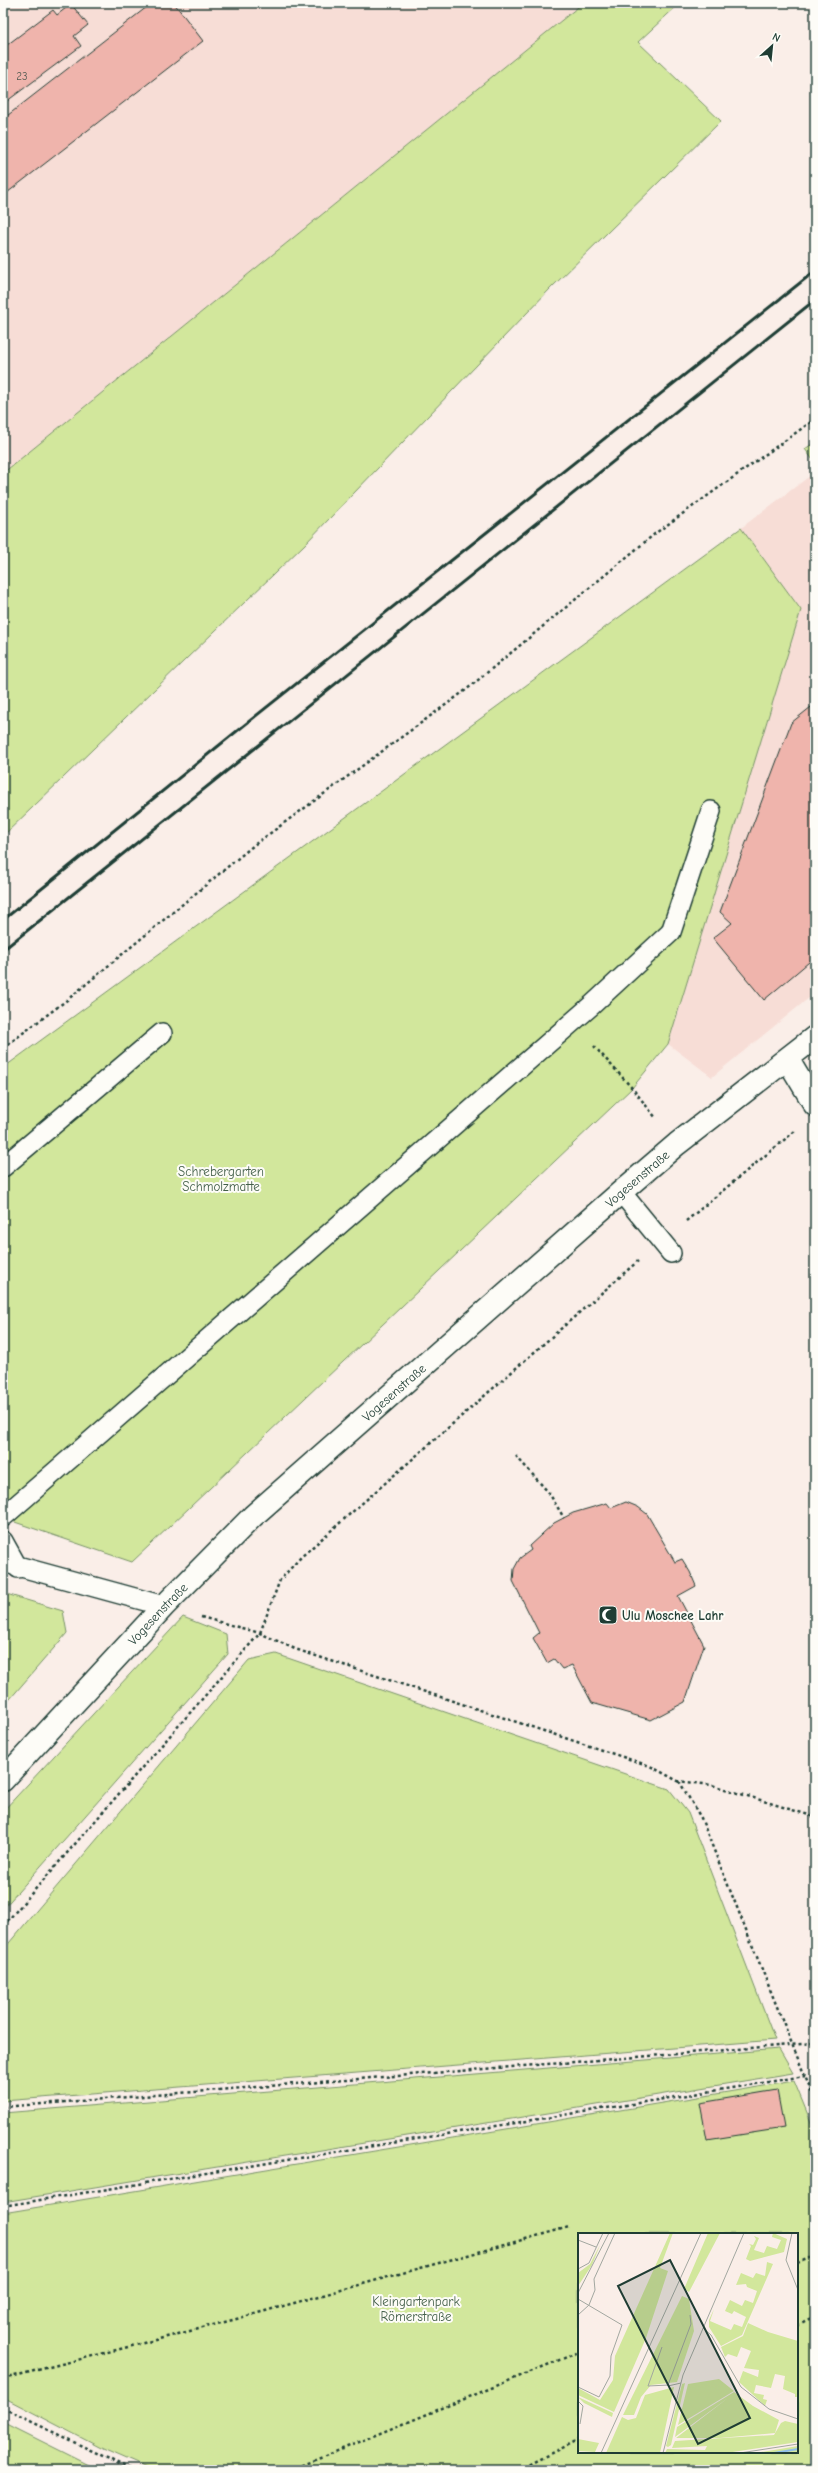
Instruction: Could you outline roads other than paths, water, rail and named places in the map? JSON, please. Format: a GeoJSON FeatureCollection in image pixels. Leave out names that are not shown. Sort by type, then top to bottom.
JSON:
{"type":"FeatureCollection","features":[{"type":"Feature","properties":{"kind":"street","name":"Vogesenstraße"},"geometry":{"type":"LineString","coordinates":[[3,1780],[164,1606],[253,1516],[677,1144],[788,1060],[815,1037]]}},
{"type":"Feature","properties":{"kind":"street"},"geometry":{"type":"LineString","coordinates":[[788,1060],[815,1105]]}},
{"type":"Feature","properties":{"kind":"lane"},"geometry":{"type":"LineString","coordinates":[[3,1517],[572,1022],[671,932],[711,810]]}},
{"type":"Feature","properties":{"kind":"lane"},"geometry":{"type":"LineString","coordinates":[[3,1167],[162,1033]]}},
{"type":"Feature","properties":{"kind":"lane"},"geometry":{"type":"LineString","coordinates":[[621,1192],[667,1247]]}},
{"type":"Feature","properties":{"kind":"lane"},"geometry":{"type":"LineString","coordinates":[[3,1538],[10,1565],[164,1606]]}},
{"type":"Feature","properties":{"kind":"railway"},"geometry":{"type":"LineString","coordinates":[[3,920],[237,731],[815,271]]}},
{"type":"Feature","properties":{"kind":"railway"},"geometry":{"type":"LineString","coordinates":[[3,950],[815,300]]}},
{"type":"Feature","properties":{"kind":"place","name":"Ulu Moschee Lahr"},"geometry":{"type":"Point","coordinates":[608,1615]}},
{"type":"Feature","properties":{"kind":"park label","name":"Schrebergarten Schmolzmatte"},"geometry":{"type":"Point","coordinates":[221,1178]}},
{"type":"Feature","properties":{"kind":"park label","name":"Kleingartenpark Römerstraße"},"geometry":{"type":"Point","coordinates":[416,2308]}}]}
